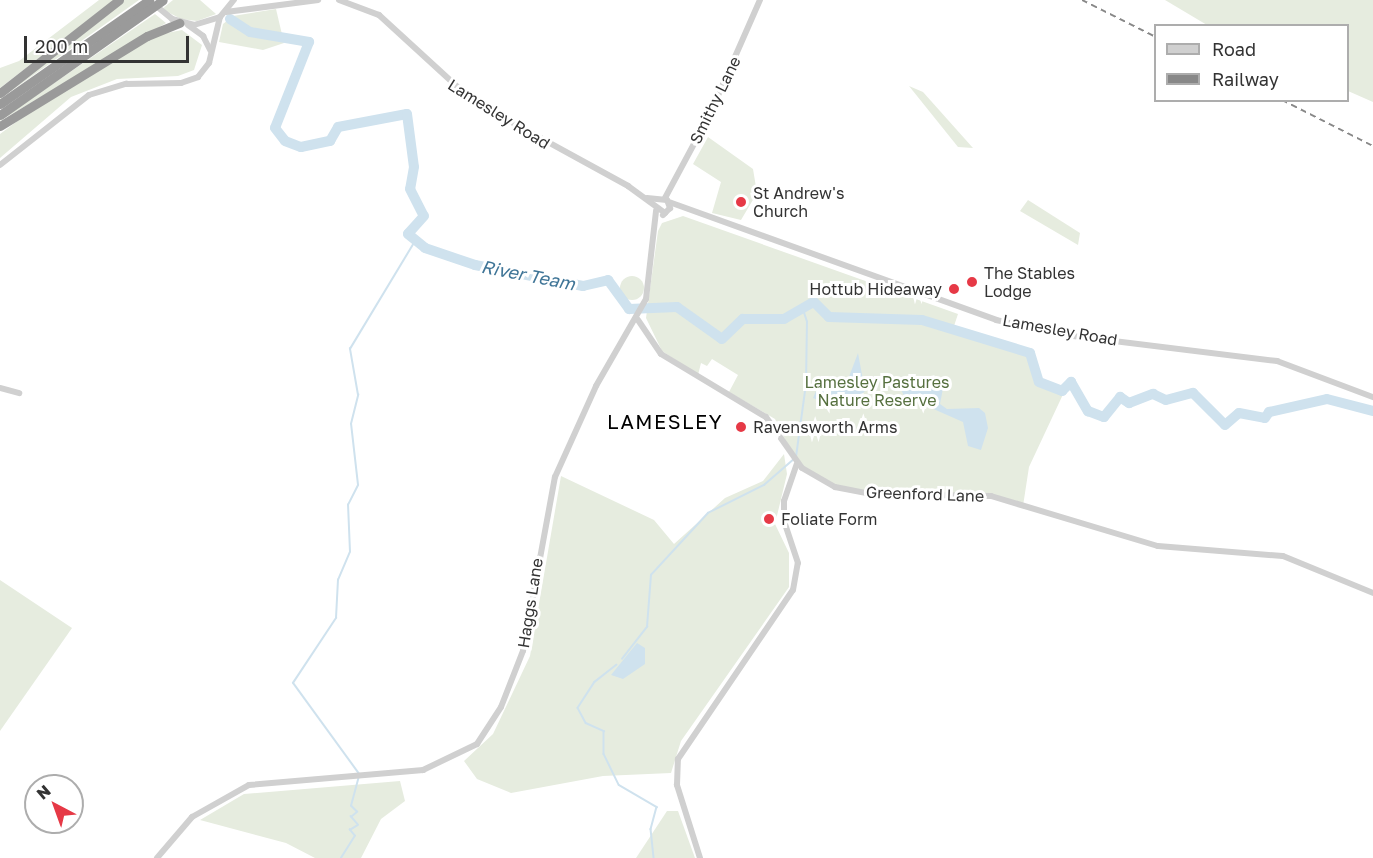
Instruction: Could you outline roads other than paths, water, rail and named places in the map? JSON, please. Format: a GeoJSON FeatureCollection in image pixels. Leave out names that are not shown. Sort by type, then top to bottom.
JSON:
{"type":"FeatureCollection","features":[{"type":"Feature","properties":{"kind":"highway"},"geometry":{"type":"LineString","coordinates":[[0,93],[119,0]]}},
{"type":"Feature","properties":{"kind":"highway"},"geometry":{"type":"LineString","coordinates":[[0,115],[133,18],[150,0]]}},
{"type":"Feature","properties":{"kind":"highway"},"geometry":{"type":"LineString","coordinates":[[0,104],[163,0]]}},
{"type":"Feature","properties":{"kind":"highway"},"geometry":{"type":"LineString","coordinates":[[0,126],[147,36],[183,24]]}},
{"type":"Feature","properties":{"kind":"street"},"geometry":{"type":"LineString","coordinates":[[150,0],[203,36],[211,51]]}},
{"type":"Feature","properties":{"kind":"street"},"geometry":{"type":"LineString","coordinates":[[0,165],[81,99],[126,84],[190,81],[205,71],[223,14],[234,0]]}},
{"type":"Feature","properties":{"kind":"street"},"geometry":{"type":"LineString","coordinates":[[256,0],[273,4]]}},
{"type":"Feature","properties":{"kind":"street"},"geometry":{"type":"LineString","coordinates":[[183,24],[273,4],[318,0]]}},
{"type":"Feature","properties":{"kind":"street","name":"Lamesley Road"},"geometry":{"type":"LineString","coordinates":[[339,0],[378,15],[473,101],[641,195],[657,200]]}},
{"type":"Feature","properties":{"kind":"street","name":"Smithy Lane"},"geometry":{"type":"LineString","coordinates":[[667,200],[709,116],[760,0]]}},
{"type":"Feature","properties":{"kind":"street","name":"Lamesley Road"},"geometry":{"type":"LineString","coordinates":[[641,195],[655,209],[667,212],[686,210]]}},
{"type":"Feature","properties":{"kind":"street"},"geometry":{"type":"LineString","coordinates":[[657,200],[667,200],[667,212]]}},
{"type":"Feature","properties":{"kind":"street","name":"Haggs Lane"},"geometry":{"type":"LineString","coordinates":[[157,858],[192,817],[249,785],[423,771],[477,744],[501,707],[523,651],[555,477],[596,386],[639,319],[646,300],[657,200]]}},
{"type":"Feature","properties":{"kind":"street","name":"Lamesley Road"},"geometry":{"type":"LineString","coordinates":[[667,200],[686,210],[996,320],[1065,335],[1277,361],[1373,397]]}},
{"type":"Feature","properties":{"kind":"street","name":"Haggs Lane"},"geometry":{"type":"LineString","coordinates":[[655,228],[667,212]]}},
{"type":"Feature","properties":{"kind":"street","name":"Greenford Lane"},"geometry":{"type":"LineString","coordinates":[[639,319],[661,354],[776,425],[797,464],[823,482],[852,491],[968,492],[1141,543],[1283,556],[1373,593]]}},
{"type":"Feature","properties":{"kind":"street"},"geometry":{"type":"LineString","coordinates":[[0,388],[19,393]]}},
{"type":"Feature","properties":{"kind":"street"},"geometry":{"type":"LineString","coordinates":[[700,858],[678,785],[678,759],[793,590],[798,564],[784,521],[784,501],[797,464]]}},
{"type":"Feature","properties":{"kind":"water"},"geometry":{"type":"Polygon","coordinates":[[[858,353],[865,391],[860,396],[841,409],[813,398],[816,391],[844,390],[858,353]]]}},
{"type":"Feature","properties":{"kind":"water"},"geometry":{"type":"Polygon","coordinates":[[[922,377],[944,383],[940,404],[947,409],[979,408],[985,413],[988,428],[981,450],[968,446],[963,422],[904,396],[899,385],[922,377]]]}},
{"type":"Feature","properties":{"kind":"water"},"geometry":{"type":"Polygon","coordinates":[[[637,643],[645,648],[645,664],[623,679],[611,675],[637,643]]]}},
{"type":"Feature","properties":{"kind":"waterway","name":"River Team"},"geometry":{"type":"LineString","coordinates":[[230,19],[250,32],[309,42],[275,128],[285,141],[301,147],[330,141],[338,127],[407,114],[414,167],[410,189],[424,216],[408,234],[425,248],[475,265],[583,286],[608,280],[629,309],[677,307],[722,339],[743,319],[784,319],[814,302],[829,317],[922,320],[1030,353],[1039,382],[1062,391],[1071,382],[1088,411],[1104,417],[1120,397],[1129,403],[1153,394],[1166,400],[1193,393],[1225,425],[1239,413],[1265,418],[1269,412],[1327,399],[1373,411]]}},
{"type":"Feature","properties":{"kind":"waterway"},"geometry":{"type":"LineString","coordinates":[[359,774],[293,683],[336,618],[338,580],[350,552],[348,505],[358,485],[351,424],[358,395],[350,349],[414,243]]}},
{"type":"Feature","properties":{"kind":"waterway"},"geometry":{"type":"LineString","coordinates":[[796,457],[806,384],[807,322],[802,307]]}},
{"type":"Feature","properties":{"kind":"waterway"},"geometry":{"type":"LineString","coordinates":[[622,659],[647,627],[651,575],[708,513],[764,485],[793,460]]}},
{"type":"Feature","properties":{"kind":"waterway"},"geometry":{"type":"LineString","coordinates":[[617,665],[595,682],[578,708],[586,723],[604,731],[604,754],[619,785],[657,807],[651,829],[654,858]]}},
{"type":"Feature","properties":{"kind":"waterway"},"geometry":{"type":"LineString","coordinates":[[341,858],[355,836],[350,830],[358,825],[351,817],[357,812],[351,806],[358,779]]}},
{"type":"Feature","properties":{"kind":"railway"},"geometry":{"type":"LineString","coordinates":[[1082,0],[1154,36]]}},
{"type":"Feature","properties":{"kind":"railway"},"geometry":{"type":"LineString","coordinates":[[1286,102],[1373,146]]}},
{"type":"Feature","properties":{"kind":"place","name":"St Andrew's Church"},"geometry":{"type":"Point","coordinates":[741,202]}},
{"type":"Feature","properties":{"kind":"place","name":"The Stables Lodge"},"geometry":{"type":"Point","coordinates":[972,282]}},
{"type":"Feature","properties":{"kind":"place","name":"Hottub Hideaway"},"geometry":{"type":"Point","coordinates":[954,289]}},
{"type":"Feature","properties":{"kind":"place","name":"Ravensworth Arms"},"geometry":{"type":"Point","coordinates":[741,427]}},
{"type":"Feature","properties":{"kind":"place","name":"Foliate Form"},"geometry":{"type":"Point","coordinates":[769,519]}},
{"type":"Feature","properties":{"kind":"district","name":"LAMESLEY"},"geometry":{"type":"Point","coordinates":[665,421]}},
{"type":"Feature","properties":{"kind":"park label","name":"Lamesley Pastures Nature Reserve"},"geometry":{"type":"Point","coordinates":[877,391]}}]}
